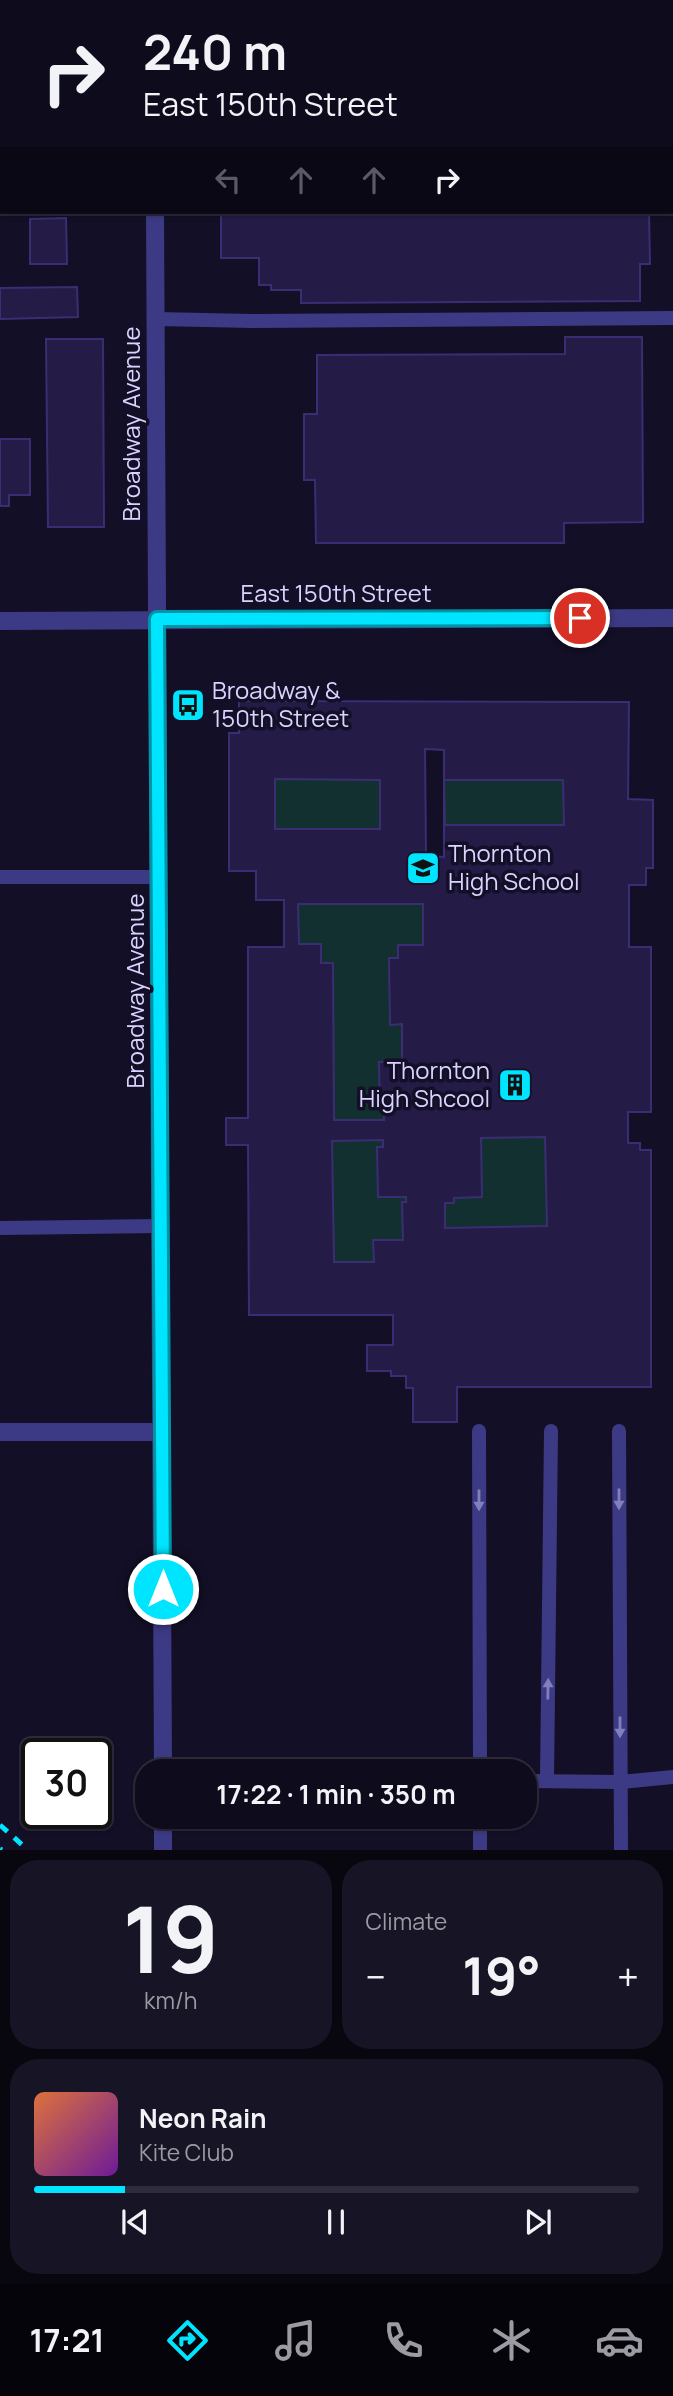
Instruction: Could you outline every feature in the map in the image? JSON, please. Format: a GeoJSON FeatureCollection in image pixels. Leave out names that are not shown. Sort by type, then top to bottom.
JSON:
{"type":"FeatureCollection","features":[{"type":"Feature","properties":{"kind":"street","name":"Broadway Avenue"},"geometry":{"type":"LineString","coordinates":[[155,214],[163,1759]]}},
{"type":"Feature","properties":{"kind":"street","name":"East 150th Street"},"geometry":{"type":"LineString","coordinates":[[0,621],[673,618]]}},
{"type":"Feature","properties":{"kind":"street"},"geometry":{"type":"LineString","coordinates":[[0,1432],[162,1432]]}},
{"type":"Feature","properties":{"kind":"street"},"geometry":{"type":"LineString","coordinates":[[163,1829],[163,1850]]}},
{"type":"Feature","properties":{"kind":"lane"},"geometry":{"type":"LineString","coordinates":[[156,318],[253,321],[673,318]]}},
{"type":"Feature","properties":{"kind":"lane"},"geometry":{"type":"LineString","coordinates":[[0,877],[160,877]]}},
{"type":"Feature","properties":{"kind":"lane"},"geometry":{"type":"LineString","coordinates":[[0,1227],[162,1226]]}},
{"type":"Feature","properties":{"kind":"lane"},"geometry":{"type":"LineString","coordinates":[[619,1431],[621,1850]]}},
{"type":"Feature","properties":{"kind":"lane"},"geometry":{"type":"LineString","coordinates":[[479,1432],[480,1759]]}},
{"type":"Feature","properties":{"kind":"lane"},"geometry":{"type":"LineString","coordinates":[[547,1781],[551,1432]]}},
{"type":"Feature","properties":{"kind":"lane"},"geometry":{"type":"LineString","coordinates":[[537,1781],[621,1782],[673,1777]]}},
{"type":"Feature","properties":{"kind":"lane"},"geometry":{"type":"LineString","coordinates":[[480,1829],[480,1850]]}},
{"type":"Feature","properties":{"kind":"green space"},"geometry":{"type":"Polygon","coordinates":[[[275,779],[380,780],[380,829],[275,829],[275,779]]]}},
{"type":"Feature","properties":{"kind":"green space"},"geometry":{"type":"Polygon","coordinates":[[[444,780],[563,780],[564,825],[445,825],[444,780]]]}},
{"type":"Feature","properties":{"kind":"green space"},"geometry":{"type":"Polygon","coordinates":[[[298,904],[423,904],[423,945],[398,958],[389,959],[390,1024],[402,1024],[402,1062],[379,1062],[380,1109],[384,1111],[384,1120],[334,1120],[333,963],[321,963],[321,944],[299,944],[298,904]]]}},
{"type":"Feature","properties":{"kind":"green space"},"geometry":{"type":"Polygon","coordinates":[[[545,1137],[547,1226],[445,1228],[445,1203],[454,1202],[481,1138],[545,1137]]]}},
{"type":"Feature","properties":{"kind":"green space"},"geometry":{"type":"Polygon","coordinates":[[[383,1140],[383,1147],[377,1147],[378,1197],[406,1197],[406,1202],[402,1202],[403,1240],[374,1240],[374,1262],[334,1262],[332,1141],[383,1140]]]}},
{"type":"Feature","properties":{"kind":"building"},"geometry":{"type":"Polygon","coordinates":[[[221,214],[649,214],[650,264],[640,264],[640,301],[301,303],[301,290],[271,290],[271,285],[259,285],[259,258],[221,258],[221,214]]]}},
{"type":"Feature","properties":{"kind":"building"},"geometry":{"type":"Polygon","coordinates":[[[66,218],[67,264],[30,264],[30,219],[66,218]]]}},
{"type":"Feature","properties":{"kind":"building"},"geometry":{"type":"Polygon","coordinates":[[[77,287],[78,317],[0,319],[0,288],[77,287]]]}},
{"type":"Feature","properties":{"kind":"building"},"geometry":{"type":"Polygon","coordinates":[[[565,337],[642,337],[643,522],[564,523],[564,543],[316,543],[315,480],[304,480],[304,414],[317,414],[317,355],[565,354],[565,337]]]}},
{"type":"Feature","properties":{"kind":"building"},"geometry":{"type":"Polygon","coordinates":[[[46,339],[103,339],[104,527],[48,527],[46,339]]]}},
{"type":"Feature","properties":{"kind":"building"},"geometry":{"type":"Polygon","coordinates":[[[0,439],[30,439],[30,495],[9,495],[9,506],[0,506],[0,439]]]}},
{"type":"Feature","properties":{"kind":"building","name":"Thornton High Shcool"},"geometry":{"type":"Polygon","coordinates":[[[239,701],[629,702],[628,799],[653,800],[653,868],[646,868],[646,885],[629,885],[629,947],[651,947],[651,1112],[628,1112],[628,1143],[640,1143],[640,1150],[651,1150],[651,1387],[457,1387],[457,1422],[413,1422],[413,1388],[406,1388],[406,1376],[391,1376],[391,1371],[367,1371],[367,1345],[393,1345],[393,1315],[249,1315],[248,1145],[226,1145],[226,1118],[248,1118],[248,947],[284,947],[284,900],[256,900],[256,871],[229,871],[229,733],[239,733],[239,701]],[[425,749],[426,856],[444,857],[444,750],[425,749]],[[275,779],[275,829],[380,829],[380,780],[275,779]],[[444,780],[445,825],[564,825],[563,780],[444,780]],[[298,904],[299,944],[321,944],[321,963],[333,963],[334,1120],[384,1120],[384,1111],[380,1109],[379,1062],[402,1062],[402,1024],[390,1025],[389,958],[398,958],[398,945],[423,945],[423,904],[298,904]],[[545,1137],[481,1138],[482,1197],[454,1198],[454,1203],[445,1203],[445,1228],[547,1226],[545,1137]],[[383,1140],[332,1141],[334,1262],[374,1262],[373,1240],[403,1240],[402,1202],[406,1202],[406,1197],[378,1197],[377,1147],[383,1147],[383,1140]]]}},
{"type":"Feature","properties":{"kind":"railway"},"geometry":{"type":"LineString","coordinates":[[0,1825],[28,1850]]}},
{"type":"Feature","properties":{"kind":"place","name":"Broadway & 150th Street"},"geometry":{"type":"Point","coordinates":[188,705]}},
{"type":"Feature","properties":{"kind":"place","name":"Thornton High School"},"geometry":{"type":"Point","coordinates":[423,868]}},
{"type":"Feature","properties":{"kind":"place","name":"Thornton High Shcool"},"geometry":{"type":"Point","coordinates":[515,1085]}},
{"type":"Feature","properties":{"kind":"route"},"geometry":{"type":"LineString","coordinates":[[163,1589],[157,619],[580,618]]}}]}
